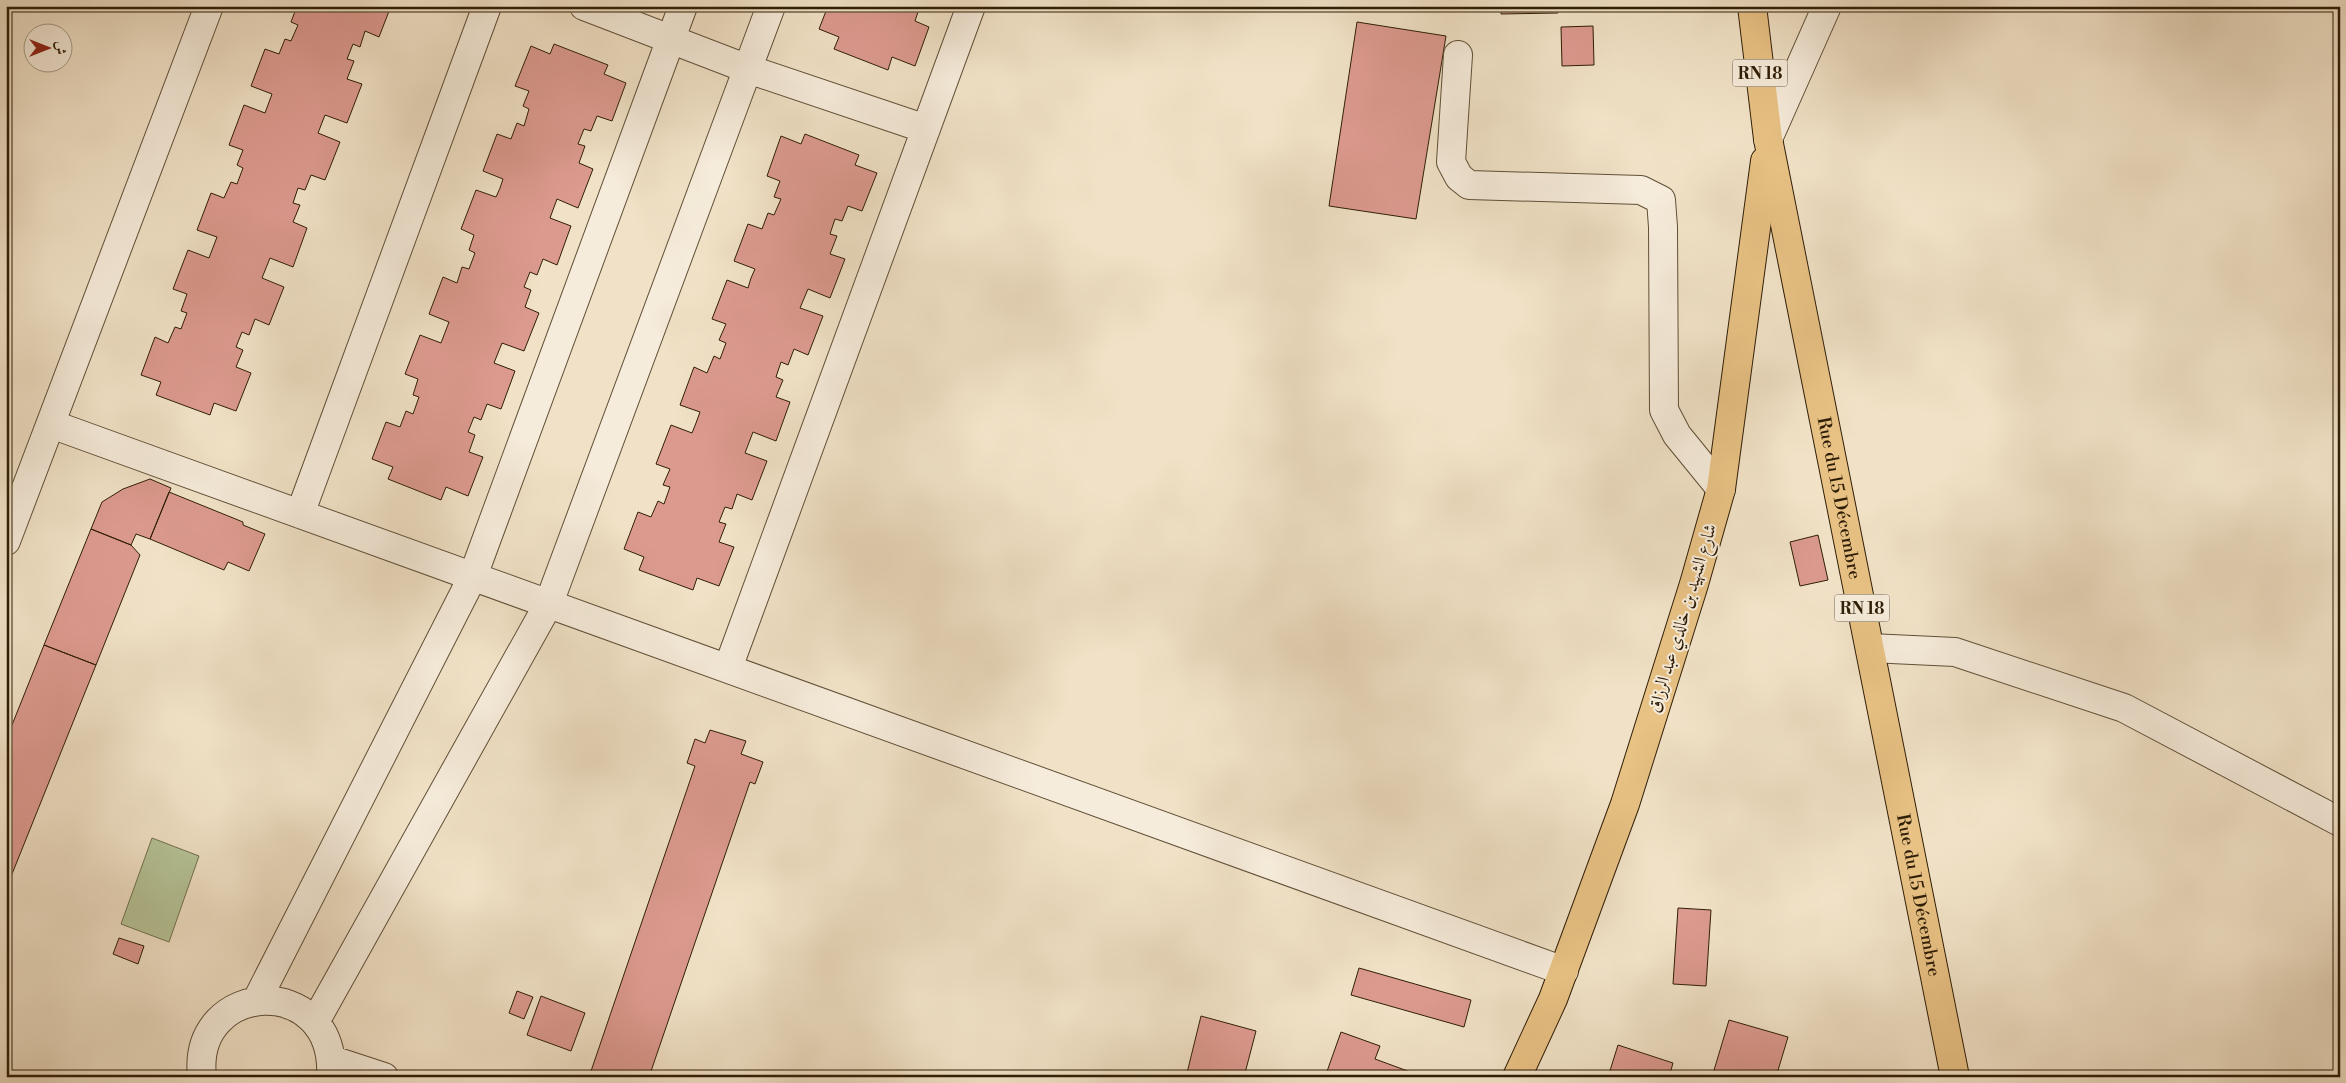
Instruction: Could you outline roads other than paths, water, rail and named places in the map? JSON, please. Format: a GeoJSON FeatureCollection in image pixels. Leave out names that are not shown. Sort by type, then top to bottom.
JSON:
{"type":"FeatureCollection","features":[{"type":"Feature","properties":{"kind":"main road","name":"Rue du 15 Décembre"},"geometry":{"type":"LineString","coordinates":[[1752,6],[1768,139],[1955,1077]]}},
{"type":"Feature","properties":{"kind":"main road","name":"شارع الشهيد بن خالدي عبد الرزاق"},"geometry":{"type":"LineString","coordinates":[[1517,1077],[1553,999],[1626,804],[1694,584],[1720,489],[1768,139]]}},
{"type":"Feature","properties":{"kind":"street"},"geometry":{"type":"LineString","coordinates":[[6,541],[209,6]]}},
{"type":"Feature","properties":{"kind":"street"},"geometry":{"type":"LineString","coordinates":[[300,514],[488,6]]}},
{"type":"Feature","properties":{"kind":"street"},"geometry":{"type":"LineString","coordinates":[[584,6],[748,69],[926,129]]}},
{"type":"Feature","properties":{"kind":"street"},"geometry":{"type":"LineString","coordinates":[[257,1000],[473,576],[683,6]]}},
{"type":"Feature","properties":{"kind":"street"},"geometry":{"type":"LineString","coordinates":[[315,1022],[549,604],[771,6]]}},
{"type":"Feature","properties":{"kind":"street"},"geometry":{"type":"LineString","coordinates":[[728,668],[971,6]]}},
{"type":"Feature","properties":{"kind":"street"},"geometry":{"type":"LineString","coordinates":[[1768,139],[1827,6]]}},
{"type":"Feature","properties":{"kind":"street"},"geometry":{"type":"LineString","coordinates":[[1458,55],[1451,162],[1459,177],[1468,186],[1641,190],[1660,200],[1663,227],[1664,410],[1677,435],[1720,489]]}},
{"type":"Feature","properties":{"kind":"street"},"geometry":{"type":"LineString","coordinates":[[51,424],[1564,971]]}},
{"type":"Feature","properties":{"kind":"street"},"geometry":{"type":"LineString","coordinates":[[1870,648],[1955,652],[2124,708],[2340,822]]}},
{"type":"Feature","properties":{"kind":"street"},"geometry":{"type":"LineString","coordinates":[[202,1077],[201,1062],[206,1040],[218,1021],[236,1008],[257,1000],[279,1001],[299,1008],[315,1022],[326,1040],[331,1068],[384,1077]]}}]}
